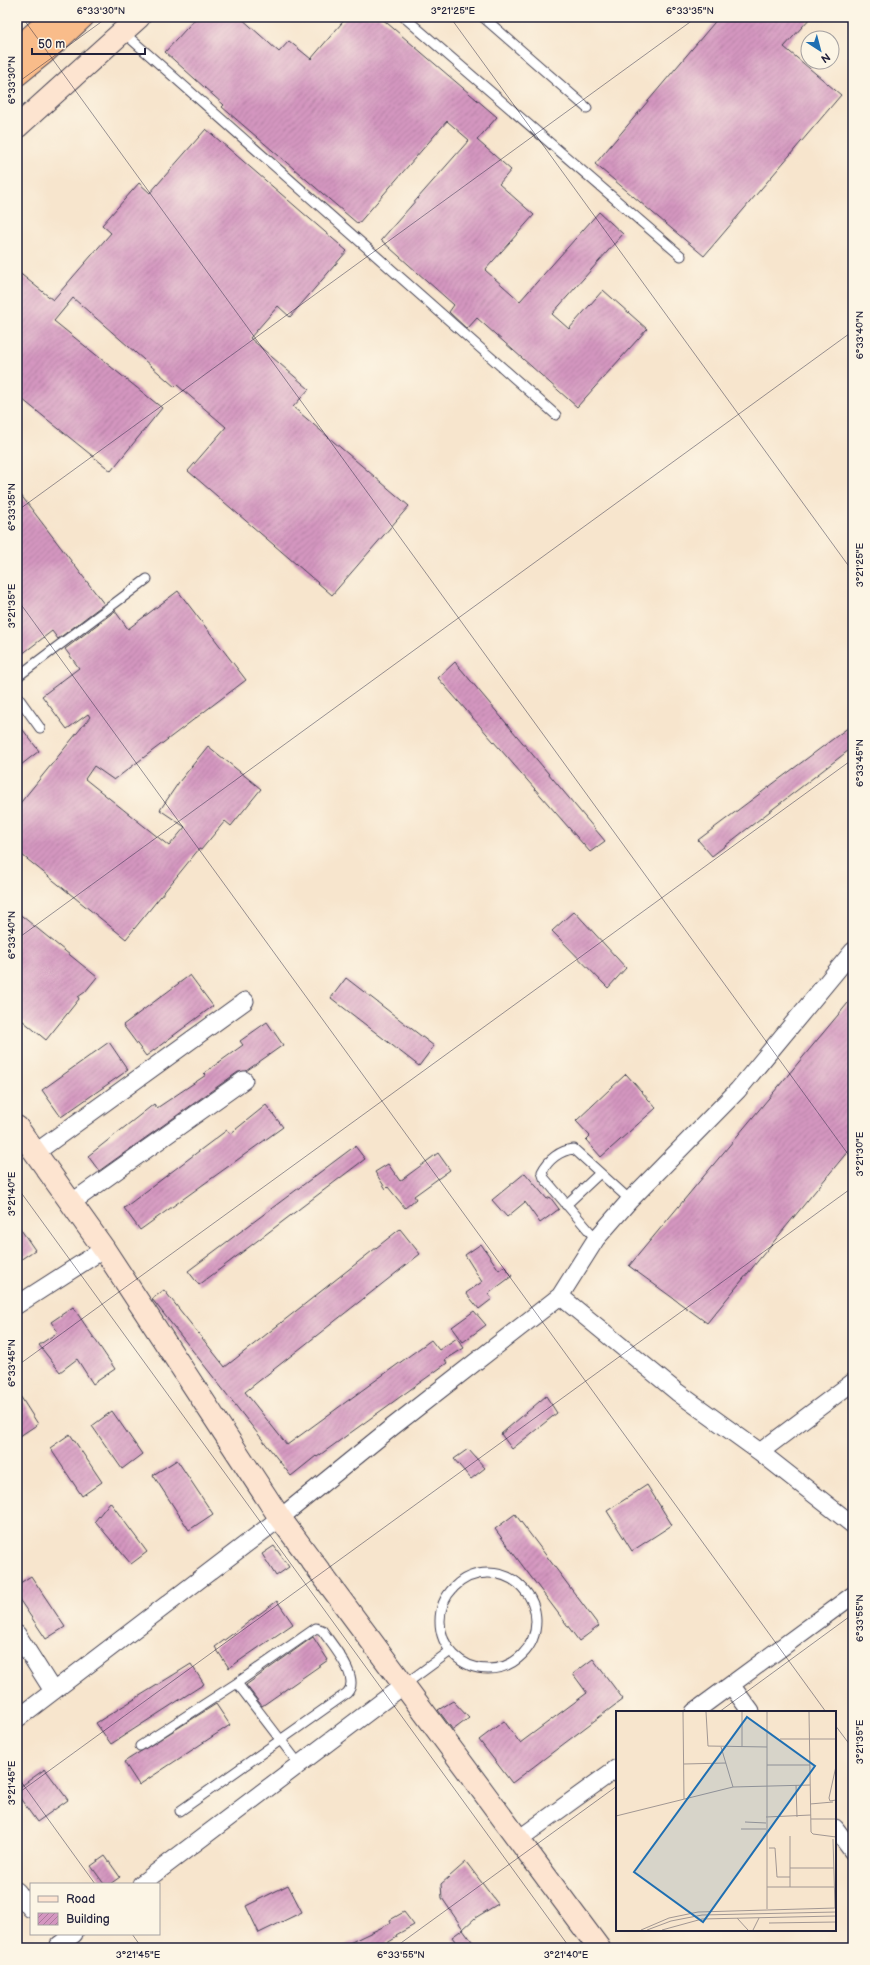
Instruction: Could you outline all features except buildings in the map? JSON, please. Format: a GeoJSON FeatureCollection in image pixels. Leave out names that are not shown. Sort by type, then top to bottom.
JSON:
{"type":"FeatureCollection","features":[{"type":"Feature","properties":{"kind":"highway"},"geometry":{"type":"LineString","coordinates":[[17,49],[52,17]]}},
{"type":"Feature","properties":{"kind":"highway"},"geometry":{"type":"LineString","coordinates":[[17,75],[43,54],[82,17]]}},
{"type":"Feature","properties":{"kind":"street"},"geometry":{"type":"LineString","coordinates":[[17,127],[139,17]]}},
{"type":"Feature","properties":{"kind":"street"},"geometry":{"type":"LineString","coordinates":[[17,1719],[280,1518],[391,1428],[560,1296],[596,1239],[630,1200],[738,1090],[853,951]]}},
{"type":"Feature","properties":{"kind":"street"},"geometry":{"type":"LineString","coordinates":[[35,1153],[245,1001]]}},
{"type":"Feature","properties":{"kind":"street"},"geometry":{"type":"LineString","coordinates":[[71,1203],[244,1080]]}},
{"type":"Feature","properties":{"kind":"street"},"geometry":{"type":"LineString","coordinates":[[17,1128],[104,1249],[280,1518],[599,1948]]}},
{"type":"Feature","properties":{"kind":"street"},"geometry":{"type":"LineString","coordinates":[[17,1305],[104,1249]]}},
{"type":"Feature","properties":{"kind":"street"},"geometry":{"type":"LineString","coordinates":[[560,1296],[677,1392],[760,1452],[853,1525]]}},
{"type":"Feature","properties":{"kind":"street"},"geometry":{"type":"LineString","coordinates":[[760,1452],[853,1382]]}},
{"type":"Feature","properties":{"kind":"street"},"geometry":{"type":"LineString","coordinates":[[695,1711],[853,1595]]}},
{"type":"Feature","properties":{"kind":"street"},"geometry":{"type":"LineString","coordinates":[[17,1634],[53,1691]]}},
{"type":"Feature","properties":{"kind":"street"},"geometry":{"type":"LineString","coordinates":[[142,1883],[404,1685]]}},
{"type":"Feature","properties":{"kind":"street"},"geometry":{"type":"LineString","coordinates":[[731,1685],[750,1711]]}},
{"type":"Feature","properties":{"kind":"street"},"geometry":{"type":"LineString","coordinates":[[519,1839],[616,1769]]}},
{"type":"Feature","properties":{"kind":"street"},"geometry":{"type":"LineString","coordinates":[[836,1829],[853,1852]]}},
{"type":"Feature","properties":{"kind":"street"},"geometry":{"type":"LineString","coordinates":[[17,1891],[30,1908]]}},
{"type":"Feature","properties":{"kind":"street"},"geometry":{"type":"LineString","coordinates":[[57,1942],[72,1935]]}},
{"type":"Feature","properties":{"kind":"lane"},"geometry":{"type":"LineString","coordinates":[[404,17],[681,256]]}},
{"type":"Feature","properties":{"kind":"lane"},"geometry":{"type":"LineString","coordinates":[[483,17],[587,108]]}},
{"type":"Feature","properties":{"kind":"lane"},"geometry":{"type":"LineString","coordinates":[[123,32],[556,415]]}},
{"type":"Feature","properties":{"kind":"lane"},"geometry":{"type":"LineString","coordinates":[[17,677],[147,579]]}},
{"type":"Feature","properties":{"kind":"lane"},"geometry":{"type":"LineString","coordinates":[[17,696],[40,728]]}},
{"type":"Feature","properties":{"kind":"lane"},"geometry":{"type":"LineString","coordinates":[[596,1239],[544,1178],[542,1172],[545,1165],[567,1149],[574,1149],[581,1154],[599,1174],[630,1200]]}},
{"type":"Feature","properties":{"kind":"lane"},"geometry":{"type":"LineString","coordinates":[[566,1205],[599,1174]]}},
{"type":"Feature","properties":{"kind":"lane"},"geometry":{"type":"LineString","coordinates":[[500,1573],[526,1589],[537,1618],[529,1647],[506,1666],[475,1669],[449,1652],[438,1624],[446,1595],[469,1575],[500,1573]]}},
{"type":"Feature","properties":{"kind":"lane"},"geometry":{"type":"LineString","coordinates":[[140,1746],[237,1683],[316,1628],[322,1630],[347,1668],[352,1683],[351,1689],[180,1811]]}},
{"type":"Feature","properties":{"kind":"lane"},"geometry":{"type":"LineString","coordinates":[[404,1685],[449,1652]]}},
{"type":"Feature","properties":{"kind":"lane"},"geometry":{"type":"LineString","coordinates":[[237,1683],[299,1764]]}}]}
